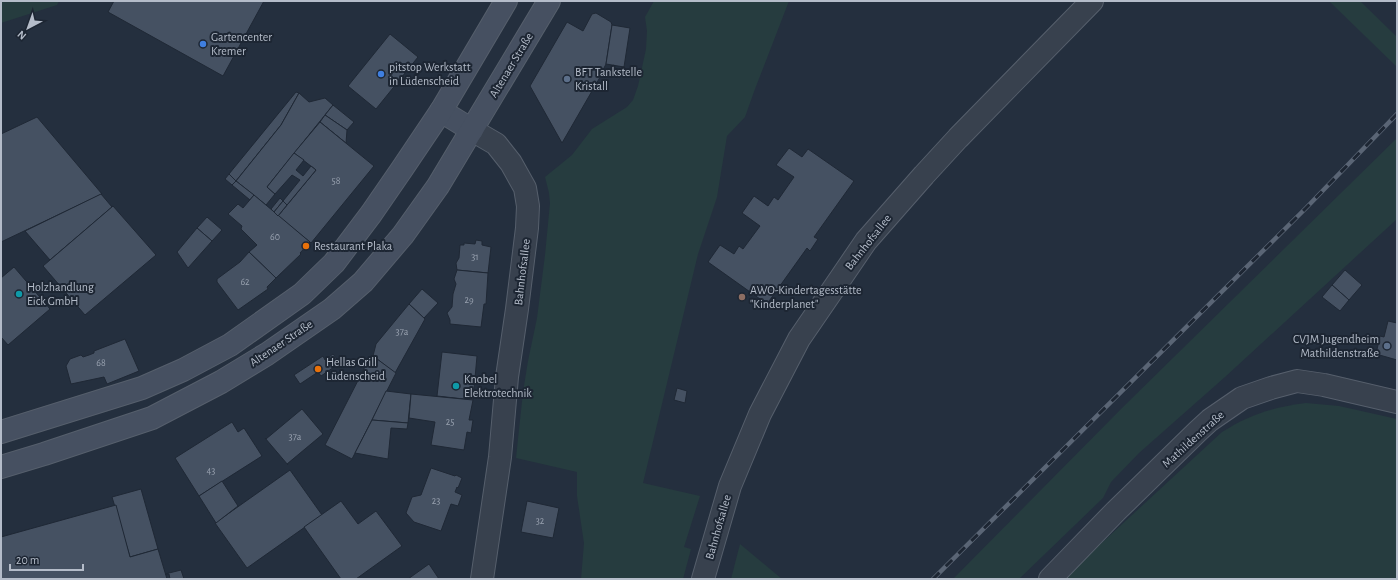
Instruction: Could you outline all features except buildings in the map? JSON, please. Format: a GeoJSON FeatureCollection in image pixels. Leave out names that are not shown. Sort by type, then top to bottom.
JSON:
{"type":"FeatureCollection","features":[{"type":"Feature","properties":{"kind":"main road","name":"Altenaer Straße"},"geometry":{"type":"LineString","coordinates":[[506,1],[441,111],[362,226],[334,262],[302,294],[230,346],[183,370],[142,388],[4,432],[10,464],[152,418],[221,382],[267,354],[332,309],[363,282],[402,235],[438,186],[549,1]]}},
{"type":"Feature","properties":{"kind":"main road"},"geometry":{"type":"LineString","coordinates":[[441,111],[472,130]]}},
{"type":"Feature","properties":{"kind":"street","name":"Bahnhofsallee"},"geometry":{"type":"LineString","coordinates":[[703,579],[730,486],[760,414],[799,339],[866,241],[958,138],[1092,1]]}},
{"type":"Feature","properties":{"kind":"street","name":"Bahnhofsallee"},"geometry":{"type":"LineString","coordinates":[[472,130],[496,144],[511,163],[525,188],[528,206],[527,228],[518,302],[507,377],[500,457],[482,579]]}},
{"type":"Feature","properties":{"kind":"street","name":"Mathildenstraße"},"geometry":{"type":"LineString","coordinates":[[1050,579],[1116,511],[1198,431],[1210,420],[1242,398],[1297,381],[1324,385],[1397,402]]}},
{"type":"Feature","properties":{"kind":"green space"},"geometry":{"type":"Polygon","coordinates":[[[1,1],[59,1],[57,5],[1,23],[1,1]]]}},
{"type":"Feature","properties":{"kind":"green space"},"geometry":{"type":"Polygon","coordinates":[[[654,1],[789,1],[745,117],[727,136],[717,197],[698,254],[643,483],[700,496],[684,547],[691,549],[683,579],[581,579],[584,543],[577,496],[577,472],[516,458],[523,392],[537,318],[545,255],[550,203],[545,177],[572,155],[592,129],[627,107],[633,100],[638,86],[646,49],[647,31],[645,17],[654,1]]]}},
{"type":"Feature","properties":{"kind":"green space"},"geometry":{"type":"Polygon","coordinates":[[[1329,1],[1360,1],[1397,37],[1397,67],[1329,1]]]}},
{"type":"Feature","properties":{"kind":"green space"},"geometry":{"type":"Polygon","coordinates":[[[1397,138],[1397,219],[1225,377],[1139,453],[1111,482],[1103,498],[1019,579],[953,579],[1122,408],[1397,138]]]}},
{"type":"Feature","properties":{"kind":"green space"},"geometry":{"type":"Polygon","coordinates":[[[1306,403],[1339,406],[1397,419],[1397,579],[1067,579],[1080,563],[1222,432],[1242,420],[1262,412],[1306,403]]]}},
{"type":"Feature","properties":{"kind":"green space"},"geometry":{"type":"Polygon","coordinates":[[[740,544],[782,579],[731,579],[740,544]]]}},
{"type":"Feature","properties":{"kind":"railway"},"geometry":{"type":"LineString","coordinates":[[933,579],[1306,208],[1397,114]]}},
{"type":"Feature","properties":{"kind":"place","name":"Gartencenter Kremer"},"geometry":{"type":"Point","coordinates":[203,44]}},
{"type":"Feature","properties":{"kind":"place","name":"pitstop Werkstatt in Lüdenscheid"},"geometry":{"type":"Point","coordinates":[381,74]}},
{"type":"Feature","properties":{"kind":"place","name":"BFT Tankstelle Kristall"},"geometry":{"type":"Point","coordinates":[567,79]}},
{"type":"Feature","properties":{"kind":"place","name":"Restaurant Plaka"},"geometry":{"type":"Point","coordinates":[306,246]}},
{"type":"Feature","properties":{"kind":"place","name":"Holzhandlung Eick GmbH"},"geometry":{"type":"Point","coordinates":[19,294]}},
{"type":"Feature","properties":{"kind":"place","name":"AWO-Kindertagesstätte \"Kinderplanet\""},"geometry":{"type":"Point","coordinates":[742,297]}},
{"type":"Feature","properties":{"kind":"place","name":"CVJM Jugendheim Mathildenstraße"},"geometry":{"type":"Point","coordinates":[1387,346]}},
{"type":"Feature","properties":{"kind":"place","name":"Hellas Grill Lüdenscheid"},"geometry":{"type":"Point","coordinates":[318,369]}},
{"type":"Feature","properties":{"kind":"place","name":"Knobel Elektrotechnik"},"geometry":{"type":"Point","coordinates":[456,386]}}]}
